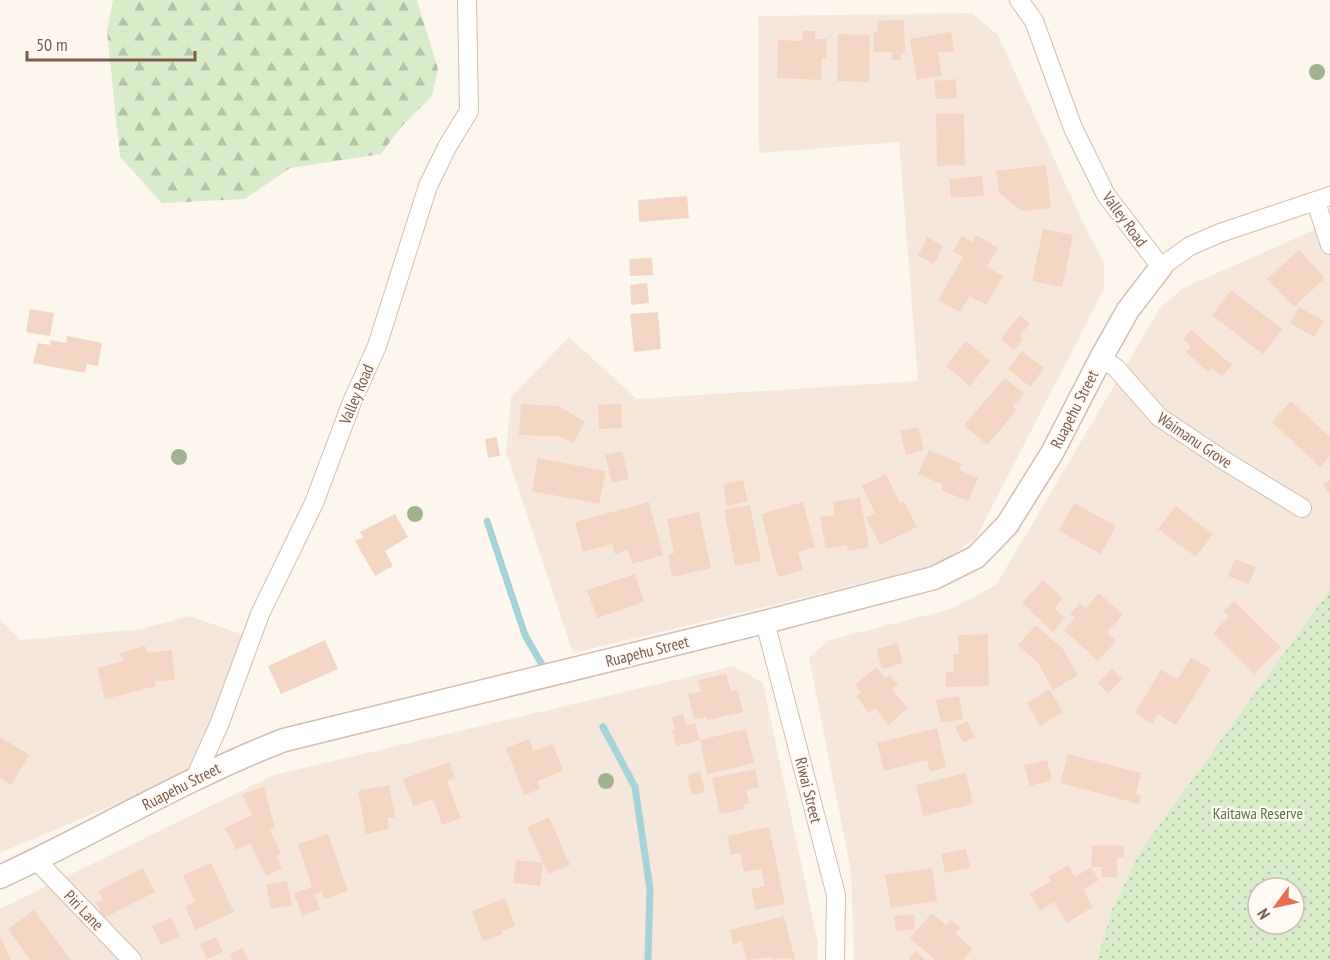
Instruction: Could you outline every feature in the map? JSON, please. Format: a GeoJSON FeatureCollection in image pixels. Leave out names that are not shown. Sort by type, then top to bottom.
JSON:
{"type":"FeatureCollection","features":[{"type":"Feature","properties":{"kind":"street","name":"Valley Road"},"geometry":{"type":"LineString","coordinates":[[195,778],[219,725],[260,614],[314,503],[348,410],[377,346],[428,186],[447,147],[469,111],[467,0]]}},
{"type":"Feature","properties":{"kind":"street","name":"Valley Road"},"geometry":{"type":"LineString","coordinates":[[1019,0],[1034,21],[1073,128],[1106,195],[1161,267]]}},
{"type":"Feature","properties":{"kind":"street"},"geometry":{"type":"LineString","coordinates":[[1161,267],[1190,246],[1220,233],[1323,199],[1330,245]]}},
{"type":"Feature","properties":{"kind":"street","name":"Ruapehu Street"},"geometry":{"type":"LineString","coordinates":[[0,877],[195,778],[284,740],[765,622],[934,578],[976,557],[1013,516],[1052,453],[1128,310],[1161,267]]}},
{"type":"Feature","properties":{"kind":"street","name":"Waimanu Grove"},"geometry":{"type":"LineString","coordinates":[[1101,358],[1116,368],[1159,417],[1302,508]]}},
{"type":"Feature","properties":{"kind":"street","name":"Riwai Street"},"geometry":{"type":"LineString","coordinates":[[765,622],[836,895],[835,960]]}},
{"type":"Feature","properties":{"kind":"street","name":"Piri Lane"},"geometry":{"type":"LineString","coordinates":[[36,860],[132,960]]}},
{"type":"Feature","properties":{"kind":"shaded area"},"geometry":{"type":"Polygon","coordinates":[[[972,13],[998,35],[1085,227],[1104,262],[1104,289],[976,538],[938,565],[573,653],[506,451],[511,397],[569,337],[637,399],[918,381],[899,142],[759,153],[758,16],[972,13]]]}},
{"type":"Feature","properties":{"kind":"shaded area"},"geometry":{"type":"Polygon","coordinates":[[[1330,223],[1330,590],[1139,853],[1113,907],[1097,960],[854,960],[851,871],[809,658],[829,640],[951,609],[996,585],[1160,308],[1183,288],[1330,223]]]}},
{"type":"Feature","properties":{"kind":"shaded area"},"geometry":{"type":"Polygon","coordinates":[[[189,616],[247,636],[193,764],[178,778],[0,853],[0,620],[21,640],[142,629],[189,616]]]}},
{"type":"Feature","properties":{"kind":"shaded area"},"geometry":{"type":"Polygon","coordinates":[[[734,666],[763,683],[818,943],[817,960],[0,960],[0,909],[274,775],[734,666]]]}},
{"type":"Feature","properties":{"kind":"green space"},"geometry":{"type":"Polygon","coordinates":[[[113,0],[417,0],[438,69],[432,96],[400,128],[381,154],[290,168],[245,199],[162,203],[120,157],[107,31],[113,0]]]}},
{"type":"Feature","properties":{"kind":"green space","name":"Kaitawa Reserve"},"geometry":{"type":"Polygon","coordinates":[[[1330,590],[1330,960],[1097,960],[1113,907],[1139,853],[1330,590]]]}},
{"type":"Feature","properties":{"kind":"building"},"geometry":{"type":"Polygon","coordinates":[[[904,20],[905,53],[901,53],[901,60],[892,60],[892,52],[874,52],[873,32],[878,32],[877,21],[904,20]]]}},
{"type":"Feature","properties":{"kind":"building"},"geometry":{"type":"Polygon","coordinates":[[[803,31],[815,31],[815,39],[827,39],[826,58],[822,58],[821,80],[777,78],[778,40],[802,41],[803,31]]]}},
{"type":"Feature","properties":{"kind":"building"},"geometry":{"type":"Polygon","coordinates":[[[951,32],[954,51],[938,53],[942,76],[917,80],[910,39],[951,32]]]}},
{"type":"Feature","properties":{"kind":"building"},"geometry":{"type":"Polygon","coordinates":[[[838,34],[870,35],[869,82],[837,81],[838,34]]]}},
{"type":"Feature","properties":{"kind":"building"},"geometry":{"type":"Polygon","coordinates":[[[956,79],[957,98],[936,99],[934,81],[956,79]]]}},
{"type":"Feature","properties":{"kind":"building"},"geometry":{"type":"Polygon","coordinates":[[[964,113],[965,165],[937,166],[936,114],[964,113]]]}},
{"type":"Feature","properties":{"kind":"building"},"geometry":{"type":"Polygon","coordinates":[[[1046,165],[1051,208],[1022,211],[999,193],[996,171],[1046,165]]]}},
{"type":"Feature","properties":{"kind":"building"},"geometry":{"type":"Polygon","coordinates":[[[982,176],[984,196],[951,198],[949,179],[982,176]]]}},
{"type":"Feature","properties":{"kind":"building"},"geometry":{"type":"Polygon","coordinates":[[[687,196],[689,218],[639,222],[638,200],[687,196]]]}},
{"type":"Feature","properties":{"kind":"building"},"geometry":{"type":"Polygon","coordinates":[[[1043,229],[1073,235],[1062,287],[1032,281],[1043,229]]]}},
{"type":"Feature","properties":{"kind":"building"},"geometry":{"type":"Polygon","coordinates":[[[976,235],[998,248],[987,267],[1003,276],[986,305],[970,296],[960,312],[938,300],[963,257],[953,251],[962,236],[972,242],[976,235]]]}},
{"type":"Feature","properties":{"kind":"building"},"geometry":{"type":"Polygon","coordinates":[[[927,237],[943,246],[934,264],[918,256],[927,237]]]}},
{"type":"Feature","properties":{"kind":"building"},"geometry":{"type":"Polygon","coordinates":[[[1299,250],[1325,278],[1294,307],[1267,279],[1299,250]]]}},
{"type":"Feature","properties":{"kind":"building"},"geometry":{"type":"Polygon","coordinates":[[[652,258],[653,275],[630,276],[629,259],[652,258]]]}},
{"type":"Feature","properties":{"kind":"building"},"geometry":{"type":"Polygon","coordinates":[[[647,283],[649,303],[631,305],[630,285],[647,283]]]}},
{"type":"Feature","properties":{"kind":"building"},"geometry":{"type":"Polygon","coordinates":[[[1231,290],[1282,329],[1263,354],[1212,315],[1231,290]]]}},
{"type":"Feature","properties":{"kind":"building"},"geometry":{"type":"Polygon","coordinates":[[[1299,307],[1324,321],[1314,337],[1290,323],[1299,307]]]}},
{"type":"Feature","properties":{"kind":"building"},"geometry":{"type":"Polygon","coordinates":[[[30,309],[54,313],[50,336],[26,332],[30,309]]]}},
{"type":"Feature","properties":{"kind":"building"},"geometry":{"type":"Polygon","coordinates":[[[658,312],[661,349],[634,352],[630,314],[658,312]]]}},
{"type":"Feature","properties":{"kind":"building"},"geometry":{"type":"Polygon","coordinates":[[[1020,315],[1030,323],[1020,336],[1023,339],[1014,350],[1001,339],[1020,315]]]}},
{"type":"Feature","properties":{"kind":"building"},"geometry":{"type":"Polygon","coordinates":[[[1191,330],[1232,365],[1222,377],[1212,368],[1208,372],[1186,352],[1191,347],[1183,339],[1191,330]]]}},
{"type":"Feature","properties":{"kind":"building"},"geometry":{"type":"Polygon","coordinates":[[[67,336],[102,343],[98,366],[87,364],[85,373],[33,363],[38,343],[50,345],[51,340],[66,343],[67,336]]]}},
{"type":"Feature","properties":{"kind":"building"},"geometry":{"type":"Polygon","coordinates":[[[966,341],[990,361],[970,386],[946,366],[966,341]]]}},
{"type":"Feature","properties":{"kind":"building"},"geometry":{"type":"Polygon","coordinates":[[[1022,351],[1044,368],[1030,387],[1008,369],[1022,351]]]}},
{"type":"Feature","properties":{"kind":"building"},"geometry":{"type":"Polygon","coordinates":[[[1005,378],[1024,394],[1013,406],[1017,410],[987,445],[964,425],[1005,378]]]}},
{"type":"Feature","properties":{"kind":"building"},"geometry":{"type":"Polygon","coordinates":[[[1291,401],[1330,437],[1330,456],[1320,467],[1272,422],[1291,401]]]}},
{"type":"Feature","properties":{"kind":"building"},"geometry":{"type":"Polygon","coordinates":[[[521,404],[559,406],[585,422],[573,443],[558,436],[519,435],[521,404]]]}},
{"type":"Feature","properties":{"kind":"building"},"geometry":{"type":"Polygon","coordinates":[[[621,404],[622,428],[599,429],[598,405],[621,404]]]}},
{"type":"Feature","properties":{"kind":"building"},"geometry":{"type":"Polygon","coordinates":[[[918,427],[924,450],[906,455],[900,431],[918,427]]]}},
{"type":"Feature","properties":{"kind":"building"},"geometry":{"type":"Polygon","coordinates":[[[497,437],[500,456],[488,458],[485,439],[497,437]]]}},
{"type":"Feature","properties":{"kind":"building"},"geometry":{"type":"Polygon","coordinates":[[[929,450],[962,464],[959,470],[978,478],[968,501],[941,490],[943,485],[918,474],[929,450]]]}},
{"type":"Feature","properties":{"kind":"building"},"geometry":{"type":"Polygon","coordinates":[[[622,451],[629,479],[612,483],[605,455],[622,451]]]}},
{"type":"Feature","properties":{"kind":"building"},"geometry":{"type":"Polygon","coordinates":[[[538,458],[606,471],[599,504],[532,491],[538,458]]]}},
{"type":"Feature","properties":{"kind":"building"},"geometry":{"type":"Polygon","coordinates":[[[886,474],[900,503],[904,501],[917,527],[880,545],[866,517],[875,513],[862,486],[886,474]]]}},
{"type":"Feature","properties":{"kind":"building"},"geometry":{"type":"Polygon","coordinates":[[[743,480],[748,501],[727,506],[723,484],[743,480]]]}},
{"type":"Feature","properties":{"kind":"building"},"geometry":{"type":"Polygon","coordinates":[[[1330,480],[1330,494],[1323,485],[1330,480]]]}},
{"type":"Feature","properties":{"kind":"building"},"geometry":{"type":"Polygon","coordinates":[[[860,497],[869,547],[848,551],[847,545],[826,549],[820,517],[835,515],[833,502],[860,497]]]}},
{"type":"Feature","properties":{"kind":"building"},"geometry":{"type":"Polygon","coordinates":[[[649,502],[663,555],[632,564],[628,550],[615,554],[612,544],[583,552],[575,522],[649,502]]]}},
{"type":"Feature","properties":{"kind":"building"},"geometry":{"type":"Polygon","coordinates":[[[803,502],[815,547],[798,552],[803,570],[778,577],[761,514],[803,502]]]}},
{"type":"Feature","properties":{"kind":"building"},"geometry":{"type":"Polygon","coordinates":[[[1074,503],[1116,526],[1101,554],[1059,531],[1074,503]]]}},
{"type":"Feature","properties":{"kind":"building"},"geometry":{"type":"Polygon","coordinates":[[[750,505],[761,561],[735,566],[724,510],[750,505]]]}},
{"type":"Feature","properties":{"kind":"building"},"geometry":{"type":"Polygon","coordinates":[[[1176,506],[1213,534],[1196,557],[1158,529],[1176,506]]]}},
{"type":"Feature","properties":{"kind":"building"},"geometry":{"type":"Polygon","coordinates":[[[699,512],[711,568],[672,577],[668,554],[674,553],[667,519],[699,512]]]}},
{"type":"Feature","properties":{"kind":"building"},"geometry":{"type":"Polygon","coordinates":[[[395,514],[408,537],[385,551],[393,566],[375,576],[355,541],[363,537],[360,532],[395,514]]]}},
{"type":"Feature","properties":{"kind":"building"},"geometry":{"type":"Polygon","coordinates":[[[1235,559],[1256,567],[1249,584],[1228,576],[1235,559]]]}},
{"type":"Feature","properties":{"kind":"building"},"geometry":{"type":"Polygon","coordinates":[[[635,574],[644,602],[597,618],[587,590],[635,574]]]}},
{"type":"Feature","properties":{"kind":"building"},"geometry":{"type":"Polygon","coordinates":[[[1043,580],[1063,598],[1054,608],[1065,618],[1053,632],[1022,603],[1043,580]]]}},
{"type":"Feature","properties":{"kind":"building"},"geometry":{"type":"Polygon","coordinates":[[[1099,593],[1123,615],[1107,632],[1116,641],[1098,661],[1064,630],[1075,618],[1070,614],[1080,603],[1086,608],[1099,593]]]}},
{"type":"Feature","properties":{"kind":"building"},"geometry":{"type":"Polygon","coordinates":[[[1234,601],[1281,647],[1254,674],[1213,633],[1229,616],[1224,611],[1234,601]]]}},
{"type":"Feature","properties":{"kind":"building"},"geometry":{"type":"Polygon","coordinates":[[[1036,625],[1063,649],[1078,675],[1053,690],[1038,663],[1018,645],[1036,625]]]}},
{"type":"Feature","properties":{"kind":"building"},"geometry":{"type":"Polygon","coordinates":[[[988,634],[989,686],[946,687],[946,672],[954,672],[953,654],[959,654],[958,635],[988,634]]]}},
{"type":"Feature","properties":{"kind":"building"},"geometry":{"type":"Polygon","coordinates":[[[325,640],[338,669],[281,694],[268,666],[325,640]]]}},
{"type":"Feature","properties":{"kind":"building"},"geometry":{"type":"Polygon","coordinates":[[[898,643],[903,663],[882,669],[877,649],[898,643]]]}},
{"type":"Feature","properties":{"kind":"building"},"geometry":{"type":"Polygon","coordinates":[[[145,646],[147,653],[172,650],[175,680],[155,681],[156,686],[105,699],[97,668],[123,661],[120,653],[145,646]]]}},
{"type":"Feature","properties":{"kind":"building"},"geometry":{"type":"Polygon","coordinates":[[[1191,657],[1211,669],[1176,725],[1158,714],[1152,724],[1135,713],[1161,670],[1178,679],[1191,657]]]}},
{"type":"Feature","properties":{"kind":"building"},"geometry":{"type":"Polygon","coordinates":[[[876,667],[885,678],[890,675],[898,684],[892,689],[908,708],[888,725],[875,708],[869,713],[856,696],[861,692],[855,685],[876,667]]]}},
{"type":"Feature","properties":{"kind":"building"},"geometry":{"type":"Polygon","coordinates":[[[1112,669],[1122,679],[1108,693],[1098,683],[1112,669]]]}},
{"type":"Feature","properties":{"kind":"building"},"geometry":{"type":"Polygon","coordinates":[[[726,674],[731,691],[738,690],[743,712],[707,720],[706,717],[694,719],[688,694],[701,692],[698,680],[726,674]]]}},
{"type":"Feature","properties":{"kind":"building"},"geometry":{"type":"Polygon","coordinates":[[[1049,689],[1063,712],[1040,726],[1027,703],[1049,689]]]}},
{"type":"Feature","properties":{"kind":"building"},"geometry":{"type":"Polygon","coordinates":[[[959,696],[963,719],[941,723],[936,700],[959,696]]]}},
{"type":"Feature","properties":{"kind":"building"},"geometry":{"type":"Polygon","coordinates":[[[683,714],[686,726],[695,723],[700,740],[676,746],[672,717],[683,714]]]}},
{"type":"Feature","properties":{"kind":"building"},"geometry":{"type":"Polygon","coordinates":[[[967,721],[975,737],[963,743],[955,727],[967,721]]]}},
{"type":"Feature","properties":{"kind":"building"},"geometry":{"type":"Polygon","coordinates":[[[937,728],[946,767],[930,772],[927,760],[884,771],[877,743],[937,728]]]}},
{"type":"Feature","properties":{"kind":"building"},"geometry":{"type":"Polygon","coordinates":[[[746,729],[754,763],[707,774],[700,740],[746,729]]]}},
{"type":"Feature","properties":{"kind":"building"},"geometry":{"type":"Polygon","coordinates":[[[0,737],[29,755],[11,785],[0,778],[0,737]]]}},
{"type":"Feature","properties":{"kind":"building"},"geometry":{"type":"Polygon","coordinates":[[[529,739],[533,751],[553,744],[563,771],[537,781],[540,789],[524,795],[506,748],[529,739]]]}},
{"type":"Feature","properties":{"kind":"building"},"geometry":{"type":"Polygon","coordinates":[[[1068,754],[1141,773],[1136,794],[1141,796],[1139,804],[1060,783],[1068,754]]]}},
{"type":"Feature","properties":{"kind":"building"},"geometry":{"type":"Polygon","coordinates":[[[1047,760],[1052,780],[1030,786],[1024,765],[1047,760]]]}},
{"type":"Feature","properties":{"kind":"building"},"geometry":{"type":"Polygon","coordinates":[[[450,762],[455,778],[447,781],[461,818],[442,825],[433,799],[413,806],[403,779],[450,762]]]}},
{"type":"Feature","properties":{"kind":"building"},"geometry":{"type":"Polygon","coordinates":[[[755,769],[759,787],[746,790],[749,803],[744,804],[745,809],[720,814],[712,778],[755,769]]]}},
{"type":"Feature","properties":{"kind":"building"},"geometry":{"type":"Polygon","coordinates":[[[700,772],[705,792],[692,795],[687,775],[700,772]]]}},
{"type":"Feature","properties":{"kind":"building"},"geometry":{"type":"Polygon","coordinates":[[[966,773],[973,804],[923,816],[916,785],[966,773]]]}},
{"type":"Feature","properties":{"kind":"building"},"geometry":{"type":"Polygon","coordinates":[[[389,785],[395,817],[387,818],[389,829],[366,834],[358,791],[389,785]]]}},
{"type":"Feature","properties":{"kind":"building"},"geometry":{"type":"Polygon","coordinates":[[[264,787],[275,828],[270,830],[281,853],[276,856],[282,868],[266,876],[250,843],[236,850],[225,828],[252,815],[242,794],[264,787]]]}},
{"type":"Feature","properties":{"kind":"building"},"geometry":{"type":"Polygon","coordinates":[[[549,817],[570,865],[548,874],[527,827],[549,817]]]}},
{"type":"Feature","properties":{"kind":"building"},"geometry":{"type":"Polygon","coordinates":[[[769,827],[785,904],[756,910],[751,889],[765,886],[761,869],[744,872],[740,853],[731,855],[727,836],[769,827]]]}},
{"type":"Feature","properties":{"kind":"building"},"geometry":{"type":"Polygon","coordinates":[[[328,834],[348,891],[324,899],[322,892],[315,894],[320,909],[302,916],[294,893],[312,887],[298,844],[328,834]]]}},
{"type":"Feature","properties":{"kind":"building"},"geometry":{"type":"Polygon","coordinates":[[[1092,845],[1124,846],[1124,857],[1117,857],[1117,877],[1101,877],[1102,867],[1091,867],[1092,845]]]}},
{"type":"Feature","properties":{"kind":"building"},"geometry":{"type":"Polygon","coordinates":[[[966,849],[970,868],[945,873],[941,854],[966,849]]]}},
{"type":"Feature","properties":{"kind":"building"},"geometry":{"type":"Polygon","coordinates":[[[516,860],[543,863],[540,886],[513,883],[516,860]]]}},
{"type":"Feature","properties":{"kind":"building"},"geometry":{"type":"Polygon","coordinates":[[[211,863],[234,912],[195,930],[185,906],[195,902],[183,875],[211,863]]]}},
{"type":"Feature","properties":{"kind":"building"},"geometry":{"type":"Polygon","coordinates":[[[1068,865],[1075,877],[1091,867],[1099,880],[1083,890],[1093,907],[1067,923],[1054,902],[1040,911],[1030,894],[1051,881],[1048,877],[1068,865]]]}},
{"type":"Feature","properties":{"kind":"building"},"geometry":{"type":"Polygon","coordinates":[[[143,868],[155,892],[104,918],[96,903],[103,900],[98,891],[143,868]]]}},
{"type":"Feature","properties":{"kind":"building"},"geometry":{"type":"Polygon","coordinates":[[[932,868],[937,901],[891,908],[885,875],[932,868]]]}},
{"type":"Feature","properties":{"kind":"building"},"geometry":{"type":"Polygon","coordinates":[[[287,881],[292,905],[271,909],[266,885],[287,881]]]}},
{"type":"Feature","properties":{"kind":"building"},"geometry":{"type":"Polygon","coordinates":[[[505,898],[515,926],[502,931],[503,934],[483,941],[472,911],[505,898]]]}},
{"type":"Feature","properties":{"kind":"building"},"geometry":{"type":"Polygon","coordinates":[[[34,910],[71,960],[30,960],[8,929],[34,910]]]}},
{"type":"Feature","properties":{"kind":"building"},"geometry":{"type":"Polygon","coordinates":[[[932,913],[946,925],[951,920],[960,928],[955,933],[973,949],[963,960],[935,960],[910,938],[932,913]]]}},
{"type":"Feature","properties":{"kind":"building"},"geometry":{"type":"Polygon","coordinates":[[[914,914],[915,929],[896,931],[894,916],[914,914]]]}},
{"type":"Feature","properties":{"kind":"building"},"geometry":{"type":"Polygon","coordinates":[[[784,916],[795,960],[784,958],[772,960],[771,957],[747,960],[742,941],[733,944],[730,930],[784,916]]]}},
{"type":"Feature","properties":{"kind":"building"},"geometry":{"type":"Polygon","coordinates":[[[171,918],[180,936],[161,945],[152,926],[171,918]]]}},
{"type":"Feature","properties":{"kind":"building"},"geometry":{"type":"Polygon","coordinates":[[[0,936],[11,960],[0,960],[0,936]]]}},
{"type":"Feature","properties":{"kind":"building"},"geometry":{"type":"Polygon","coordinates":[[[216,937],[223,952],[207,959],[200,944],[216,937]]]}},
{"type":"Feature","properties":{"kind":"building"},"geometry":{"type":"Polygon","coordinates":[[[243,948],[248,960],[233,960],[230,954],[243,948]]]}},
{"type":"Feature","properties":{"kind":"building"},"geometry":{"type":"Polygon","coordinates":[[[916,951],[926,960],[910,960],[909,958],[916,951]]]}},
{"type":"Feature","properties":{"kind":"waterway"},"geometry":{"type":"LineString","coordinates":[[487,521],[525,635],[544,668]]}},
{"type":"Feature","properties":{"kind":"waterway"},"geometry":{"type":"LineString","coordinates":[[603,727],[635,787],[650,889],[648,960]]}}]}
